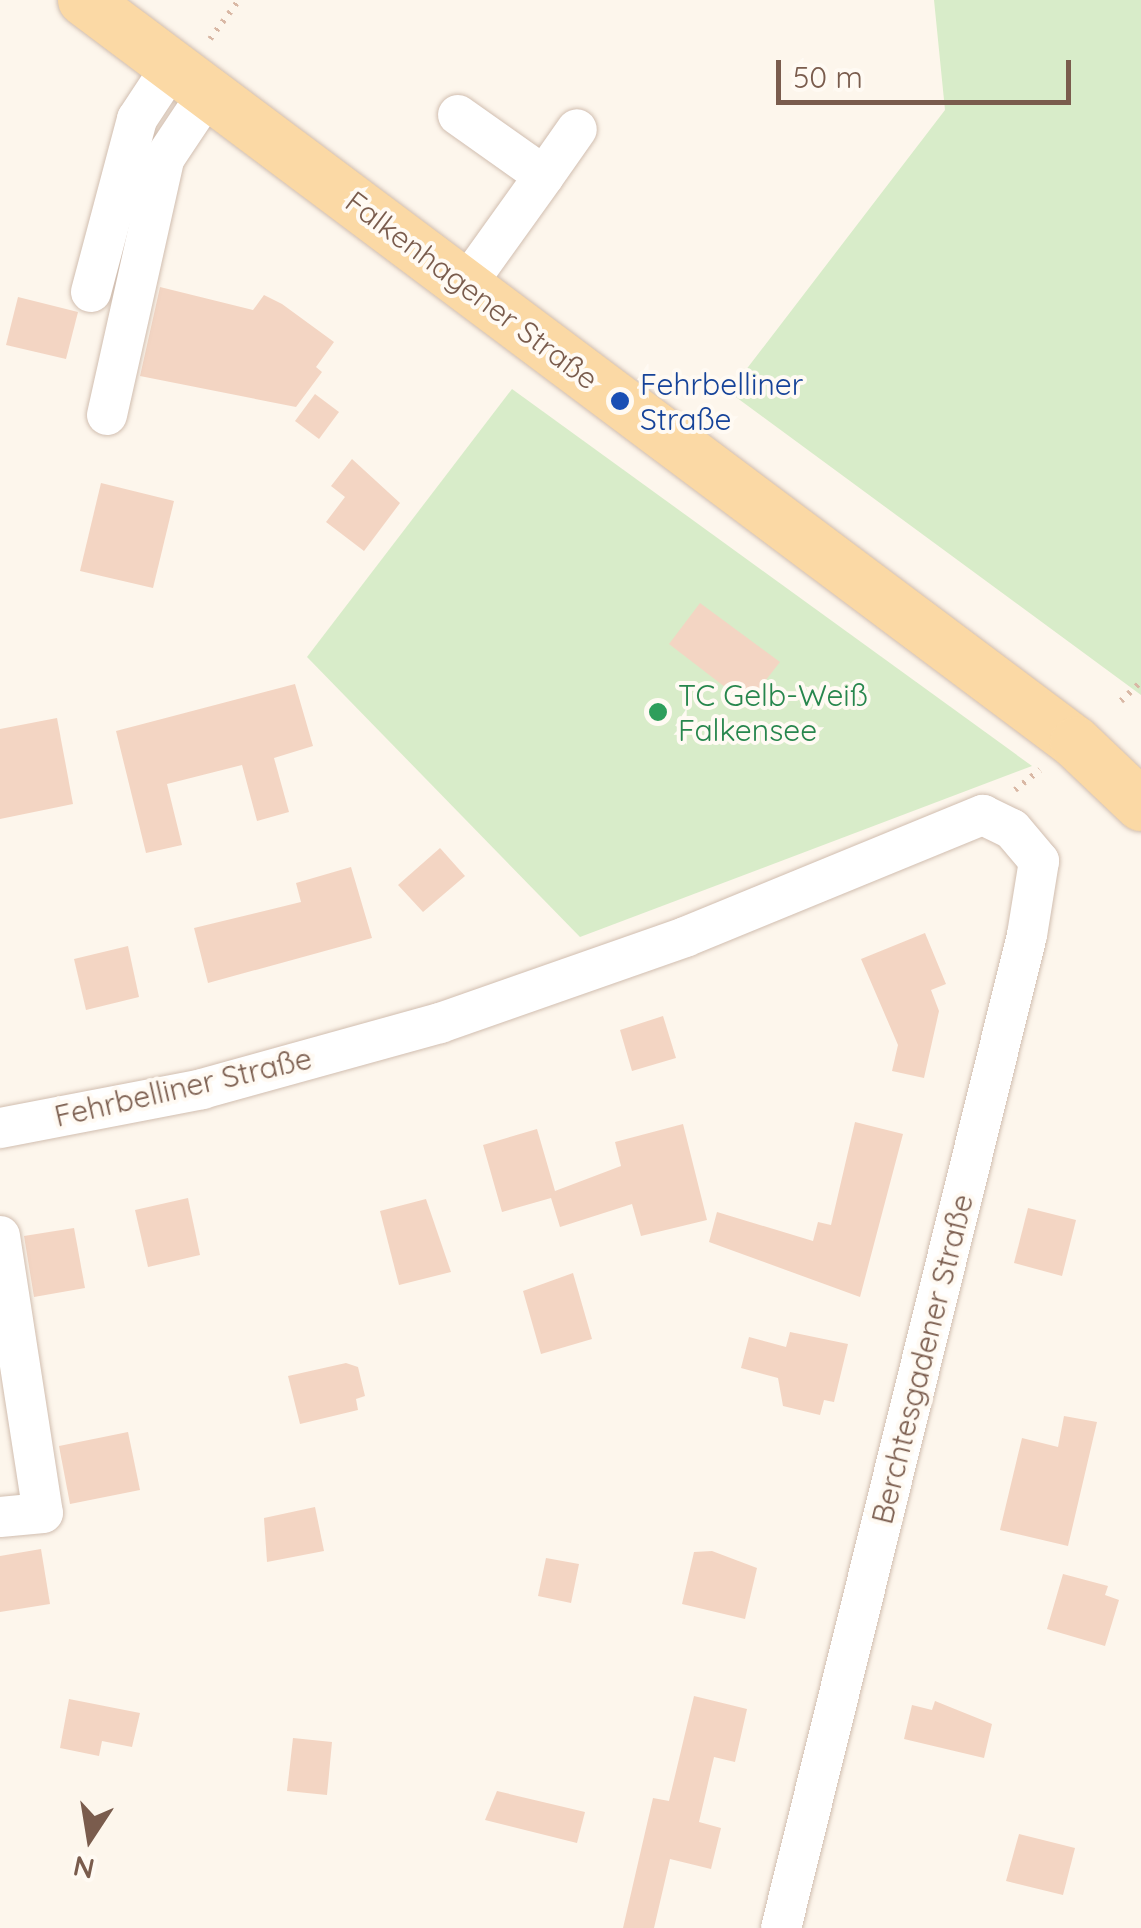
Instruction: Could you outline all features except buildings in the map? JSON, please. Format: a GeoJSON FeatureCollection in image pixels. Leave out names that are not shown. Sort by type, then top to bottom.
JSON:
{"type":"FeatureCollection","features":[{"type":"Feature","properties":{"kind":"main road","name":"Falkenhagener Straße"},"geometry":{"type":"LineString","coordinates":[[84,0],[196,66],[466,285],[1076,743],[1141,805]]}},
{"type":"Feature","properties":{"kind":"street"},"geometry":{"type":"LineString","coordinates":[[91,292],[137,119],[196,66]]}},
{"type":"Feature","properties":{"kind":"street"},"geometry":{"type":"LineString","coordinates":[[107,415],[164,160],[196,66]]}},
{"type":"Feature","properties":{"kind":"street"},"geometry":{"type":"LineString","coordinates":[[458,115],[544,176]]}},
{"type":"Feature","properties":{"kind":"street"},"geometry":{"type":"LineString","coordinates":[[466,285],[577,130]]}},
{"type":"Feature","properties":{"kind":"street","name":"Fehrbelliner Straße"},"geometry":{"type":"LineString","coordinates":[[0,1128],[202,1089],[440,1023],[686,938],[983,815]]}},
{"type":"Feature","properties":{"kind":"street","name":"Berchtesgadener Straße"},"geometry":{"type":"LineString","coordinates":[[781,1928],[1027,936],[1039,862],[1012,829],[983,815]]}},
{"type":"Feature","properties":{"kind":"street"},"geometry":{"type":"LineString","coordinates":[[0,1236],[43,1512],[0,1517]]}},
{"type":"Feature","properties":{"kind":"path"},"geometry":{"type":"LineString","coordinates":[[196,66],[239,0]]}},
{"type":"Feature","properties":{"kind":"path"},"geometry":{"type":"LineString","coordinates":[[1122,701],[1141,682]]}},
{"type":"Feature","properties":{"kind":"green space"},"geometry":{"type":"Polygon","coordinates":[[[934,0],[1141,0],[1141,695],[729,392],[945,110],[934,0]]]}},
{"type":"Feature","properties":{"kind":"green space","name":"TC Gelb-Weiß Falkensee"},"geometry":{"type":"Polygon","coordinates":[[[512,389],[1032,766],[580,937],[307,657],[512,389]]]}},
{"type":"Feature","properties":{"kind":"place","name":"Fehrbelliner Straße"},"geometry":{"type":"Point","coordinates":[620,401]}},
{"type":"Feature","properties":{"kind":"place","name":"TC Gelb-Weiß Falkensee"},"geometry":{"type":"Point","coordinates":[658,712]}}]}
